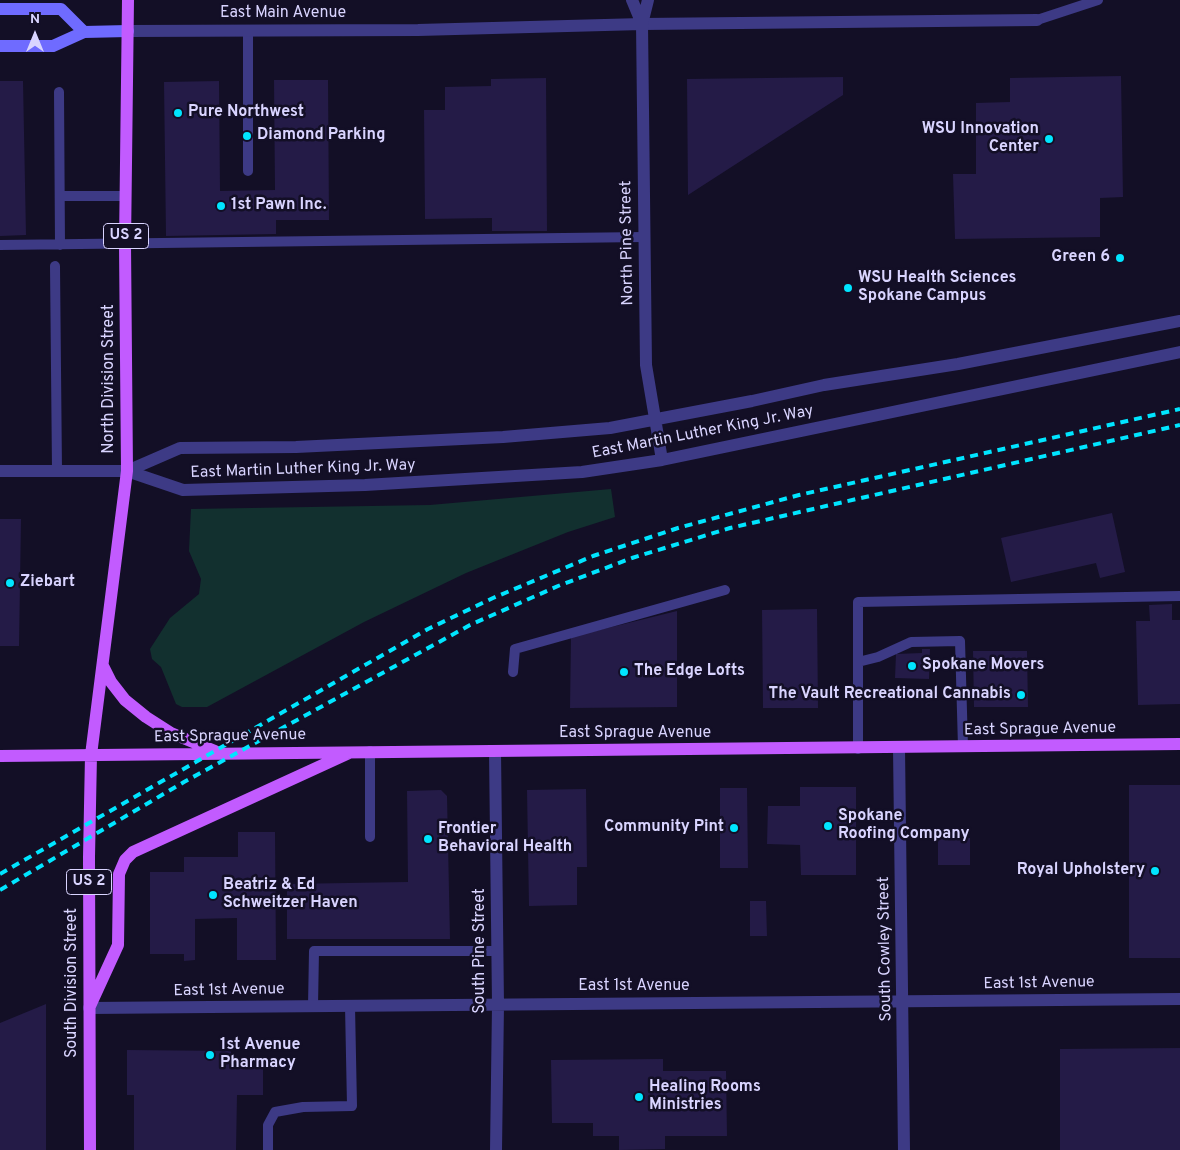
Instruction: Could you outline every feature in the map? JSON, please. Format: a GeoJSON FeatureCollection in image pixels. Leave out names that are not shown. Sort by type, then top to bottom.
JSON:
{"type":"FeatureCollection","features":[{"type":"Feature","properties":{"kind":"main road","name":"North Division Street"},"geometry":{"type":"LineString","coordinates":[[91,755],[127,471],[126,196],[128,0]]}},
{"type":"Feature","properties":{"kind":"main road"},"geometry":{"type":"LineString","coordinates":[[0,9],[62,9],[84,32]]}},
{"type":"Feature","properties":{"kind":"main road"},"geometry":{"type":"LineString","coordinates":[[0,46],[53,46],[84,32],[128,31]]}},
{"type":"Feature","properties":{"kind":"main road"},"geometry":{"type":"LineString","coordinates":[[103,666],[111,682],[125,700],[146,717],[171,733],[222,753]]}},
{"type":"Feature","properties":{"kind":"main road","name":"East Sprague Avenue"},"geometry":{"type":"LineString","coordinates":[[0,756],[354,751],[858,749],[1180,744]]}},
{"type":"Feature","properties":{"kind":"main road"},"geometry":{"type":"LineString","coordinates":[[89,1008],[118,945],[119,874],[125,860],[133,852],[354,751]]}},
{"type":"Feature","properties":{"kind":"main road","name":"South Division Street"},"geometry":{"type":"LineString","coordinates":[[90,1150],[91,755]]}},
{"type":"Feature","properties":{"kind":"street","name":"North Pine Street"},"geometry":{"type":"LineString","coordinates":[[632,0],[642,24]]}},
{"type":"Feature","properties":{"kind":"street","name":"North Pine Street"},"geometry":{"type":"LineString","coordinates":[[648,0],[642,24],[646,365],[662,460]]}},
{"type":"Feature","properties":{"kind":"street","name":"East Main Avenue"},"geometry":{"type":"LineString","coordinates":[[128,31],[418,30],[642,24],[1037,20]]}},
{"type":"Feature","properties":{"kind":"street","name":"East Martin Luther King Jr. Way"},"geometry":{"type":"LineString","coordinates":[[127,471],[180,448],[296,447],[503,437],[604,428],[654,421],[824,385],[968,362],[1180,321]]}},
{"type":"Feature","properties":{"kind":"street","name":"East Martin Luther King Jr. Way"},"geometry":{"type":"LineString","coordinates":[[127,471],[183,490],[365,485],[507,478],[582,472],[662,460],[1180,352]]}},
{"type":"Feature","properties":{"kind":"street"},"geometry":{"type":"LineString","coordinates":[[0,471],[127,471]]}},
{"type":"Feature","properties":{"kind":"street","name":"South Cowley Street"},"geometry":{"type":"LineString","coordinates":[[899,748],[904,1150]]}},
{"type":"Feature","properties":{"kind":"street","name":"South Pine Street"},"geometry":{"type":"LineString","coordinates":[[495,751],[498,1005],[496,1150]]}},
{"type":"Feature","properties":{"kind":"street","name":"East 1st Avenue"},"geometry":{"type":"LineString","coordinates":[[89,1008],[1180,999]]}},
{"type":"Feature","properties":{"kind":"lane"},"geometry":{"type":"LineString","coordinates":[[1037,20],[1098,0]]}},
{"type":"Feature","properties":{"kind":"lane"},"geometry":{"type":"LineString","coordinates":[[248,31],[248,171]]}},
{"type":"Feature","properties":{"kind":"lane"},"geometry":{"type":"LineString","coordinates":[[59,92],[60,244]]}},
{"type":"Feature","properties":{"kind":"lane"},"geometry":{"type":"LineString","coordinates":[[60,196],[126,196]]}},
{"type":"Feature","properties":{"kind":"lane"},"geometry":{"type":"LineString","coordinates":[[0,245],[644,237]]}},
{"type":"Feature","properties":{"kind":"lane"},"geometry":{"type":"LineString","coordinates":[[55,266],[57,471]]}},
{"type":"Feature","properties":{"kind":"lane"},"geometry":{"type":"LineString","coordinates":[[512,672],[515,649],[725,590]]}},
{"type":"Feature","properties":{"kind":"lane"},"geometry":{"type":"LineString","coordinates":[[858,749],[858,602],[1180,596]]}},
{"type":"Feature","properties":{"kind":"lane"},"geometry":{"type":"LineString","coordinates":[[858,662],[878,657],[910,642],[960,641],[963,747]]}},
{"type":"Feature","properties":{"kind":"lane"},"geometry":{"type":"LineString","coordinates":[[370,751],[370,837]]}},
{"type":"Feature","properties":{"kind":"lane"},"geometry":{"type":"LineString","coordinates":[[312,1006],[314,951],[497,951]]}},
{"type":"Feature","properties":{"kind":"lane"},"geometry":{"type":"LineString","coordinates":[[268,1150],[268,1125],[275,1112],[303,1107],[352,1106],[350,1006]]}},
{"type":"Feature","properties":{"kind":"green space"},"geometry":{"type":"Polygon","coordinates":[[[611,489],[615,517],[568,532],[466,573],[364,622],[207,707],[182,707],[176,704],[161,667],[152,659],[150,649],[170,618],[199,594],[201,579],[189,551],[191,509],[430,505],[611,489]]]}},
{"type":"Feature","properties":{"kind":"building","name":"WSU Innovation Center"},"geometry":{"type":"Polygon","coordinates":[[[1121,76],[1123,197],[1100,198],[1100,237],[955,239],[953,174],[976,174],[976,103],[1010,102],[1010,78],[1121,76]]]}},
{"type":"Feature","properties":{"kind":"building"},"geometry":{"type":"Polygon","coordinates":[[[843,77],[843,95],[688,195],[687,79],[843,77]]]}},
{"type":"Feature","properties":{"kind":"building"},"geometry":{"type":"Polygon","coordinates":[[[546,78],[547,231],[492,231],[492,218],[425,219],[424,110],[445,110],[445,87],[491,86],[491,79],[546,78]]]}},
{"type":"Feature","properties":{"kind":"building"},"geometry":{"type":"Polygon","coordinates":[[[274,80],[328,80],[329,220],[276,220],[276,234],[166,236],[164,82],[219,81],[220,191],[275,190],[274,80]]]}},
{"type":"Feature","properties":{"kind":"building"},"geometry":{"type":"Polygon","coordinates":[[[0,81],[23,81],[26,235],[0,236],[0,81]]]}},
{"type":"Feature","properties":{"kind":"building"},"geometry":{"type":"Polygon","coordinates":[[[1112,513],[1125,572],[1100,578],[1096,563],[1011,582],[1001,538],[1112,513]]]}},
{"type":"Feature","properties":{"kind":"building","name":"Ziebart"},"geometry":{"type":"Polygon","coordinates":[[[0,519],[21,519],[19,646],[0,646],[0,519]]]}},
{"type":"Feature","properties":{"kind":"building"},"geometry":{"type":"Polygon","coordinates":[[[1172,604],[1172,620],[1180,620],[1180,704],[1138,705],[1136,621],[1150,621],[1149,605],[1172,604]]]}},
{"type":"Feature","properties":{"kind":"building"},"geometry":{"type":"Polygon","coordinates":[[[817,609],[818,708],[763,708],[762,610],[817,609]]]}},
{"type":"Feature","properties":{"kind":"building","name":"The Edge Lofts"},"geometry":{"type":"Polygon","coordinates":[[[677,611],[677,707],[570,708],[571,637],[677,611]]]}},
{"type":"Feature","properties":{"kind":"building","name":"Spokane Movers"},"geometry":{"type":"Polygon","coordinates":[[[922,649],[930,649],[929,679],[895,678],[896,654],[922,653],[922,649]]]}},
{"type":"Feature","properties":{"kind":"building"},"geometry":{"type":"Polygon","coordinates":[[[973,651],[1027,651],[1028,707],[974,707],[973,651]]]}},
{"type":"Feature","properties":{"kind":"building","name":"Royal Upholstery"},"geometry":{"type":"Polygon","coordinates":[[[1129,785],[1180,785],[1180,958],[1129,958],[1129,785]]]}},
{"type":"Feature","properties":{"kind":"building","name":"Spokane Roofing Company"},"geometry":{"type":"Polygon","coordinates":[[[800,787],[856,787],[856,875],[801,875],[800,845],[767,844],[768,806],[800,806],[800,787]]]}},
{"type":"Feature","properties":{"kind":"building","name":"Community Pint"},"geometry":{"type":"Polygon","coordinates":[[[720,788],[747,788],[748,868],[720,868],[720,788]]]}},
{"type":"Feature","properties":{"kind":"building","name":"Frontier Behavioral Health"},"geometry":{"type":"Polygon","coordinates":[[[586,789],[587,867],[577,867],[577,905],[529,906],[527,790],[586,789]]]}},
{"type":"Feature","properties":{"kind":"building","name":"Frontier Behavioral Health"},"geometry":{"type":"Polygon","coordinates":[[[441,790],[447,796],[450,939],[287,939],[287,884],[408,882],[407,791],[441,790]]]}},
{"type":"Feature","properties":{"kind":"building","name":"Beatriz & Ed Schweitzer Haven"},"geometry":{"type":"Polygon","coordinates":[[[238,832],[275,832],[276,960],[237,960],[237,918],[195,919],[195,960],[184,961],[184,954],[150,954],[150,872],[184,872],[184,857],[238,857],[238,832]]]}},
{"type":"Feature","properties":{"kind":"building"},"geometry":{"type":"Polygon","coordinates":[[[938,838],[970,838],[970,865],[938,865],[938,838]]]}},
{"type":"Feature","properties":{"kind":"building"},"geometry":{"type":"Polygon","coordinates":[[[750,901],[766,901],[767,936],[750,936],[750,901]]]}},
{"type":"Feature","properties":{"kind":"building"},"geometry":{"type":"Polygon","coordinates":[[[46,1004],[46,1150],[0,1150],[0,1023],[46,1004]]]}},
{"type":"Feature","properties":{"kind":"building"},"geometry":{"type":"Polygon","coordinates":[[[1180,1048],[1180,1150],[1060,1150],[1060,1049],[1180,1048]]]}},
{"type":"Feature","properties":{"kind":"building"},"geometry":{"type":"Polygon","coordinates":[[[127,1050],[231,1051],[231,1064],[263,1064],[263,1095],[237,1095],[236,1150],[134,1150],[134,1095],[127,1095],[127,1050]]]}},
{"type":"Feature","properties":{"kind":"building","name":"Healing Rooms Ministries"},"geometry":{"type":"Polygon","coordinates":[[[663,1059],[663,1071],[726,1071],[727,1136],[665,1136],[665,1149],[619,1150],[619,1136],[593,1136],[593,1123],[552,1123],[551,1060],[663,1059]]]}},
{"type":"Feature","properties":{"kind":"railway"},"geometry":{"type":"LineString","coordinates":[[0,874],[428,629],[493,598],[593,556],[678,528],[799,495],[1180,409]]}},
{"type":"Feature","properties":{"kind":"railway"},"geometry":{"type":"LineString","coordinates":[[0,890],[184,782],[470,625],[558,586],[632,558],[730,528],[1180,425]]}},
{"type":"Feature","properties":{"kind":"place","name":"Pure Northwest"},"geometry":{"type":"Point","coordinates":[178,113]}},
{"type":"Feature","properties":{"kind":"place","name":"Diamond Parking"},"geometry":{"type":"Point","coordinates":[247,136]}},
{"type":"Feature","properties":{"kind":"place","name":"WSU Innovation Center"},"geometry":{"type":"Point","coordinates":[1049,139]}},
{"type":"Feature","properties":{"kind":"place","name":"1st Pawn Inc."},"geometry":{"type":"Point","coordinates":[221,206]}},
{"type":"Feature","properties":{"kind":"place","name":"Green 6"},"geometry":{"type":"Point","coordinates":[1120,258]}},
{"type":"Feature","properties":{"kind":"place","name":"WSU Health Sciences Spokane Campus"},"geometry":{"type":"Point","coordinates":[848,288]}},
{"type":"Feature","properties":{"kind":"place","name":"Ziebart"},"geometry":{"type":"Point","coordinates":[10,583]}},
{"type":"Feature","properties":{"kind":"place","name":"Spokane Movers"},"geometry":{"type":"Point","coordinates":[912,666]}},
{"type":"Feature","properties":{"kind":"place","name":"The Edge Lofts"},"geometry":{"type":"Point","coordinates":[624,672]}},
{"type":"Feature","properties":{"kind":"place","name":"The Vault Recreational Cannabis"},"geometry":{"type":"Point","coordinates":[1021,695]}},
{"type":"Feature","properties":{"kind":"place","name":"Spokane Roofing Company"},"geometry":{"type":"Point","coordinates":[828,826]}},
{"type":"Feature","properties":{"kind":"place","name":"Community Pint"},"geometry":{"type":"Point","coordinates":[734,828]}},
{"type":"Feature","properties":{"kind":"place","name":"Frontier Behavioral Health"},"geometry":{"type":"Point","coordinates":[428,839]}},
{"type":"Feature","properties":{"kind":"place","name":"Royal Upholstery"},"geometry":{"type":"Point","coordinates":[1155,871]}},
{"type":"Feature","properties":{"kind":"place","name":"Beatriz & Ed Schweitzer Haven"},"geometry":{"type":"Point","coordinates":[213,895]}},
{"type":"Feature","properties":{"kind":"place","name":"1st Avenue Pharmacy"},"geometry":{"type":"Point","coordinates":[210,1055]}},
{"type":"Feature","properties":{"kind":"place","name":"Healing Rooms Ministries"},"geometry":{"type":"Point","coordinates":[639,1097]}}]}
